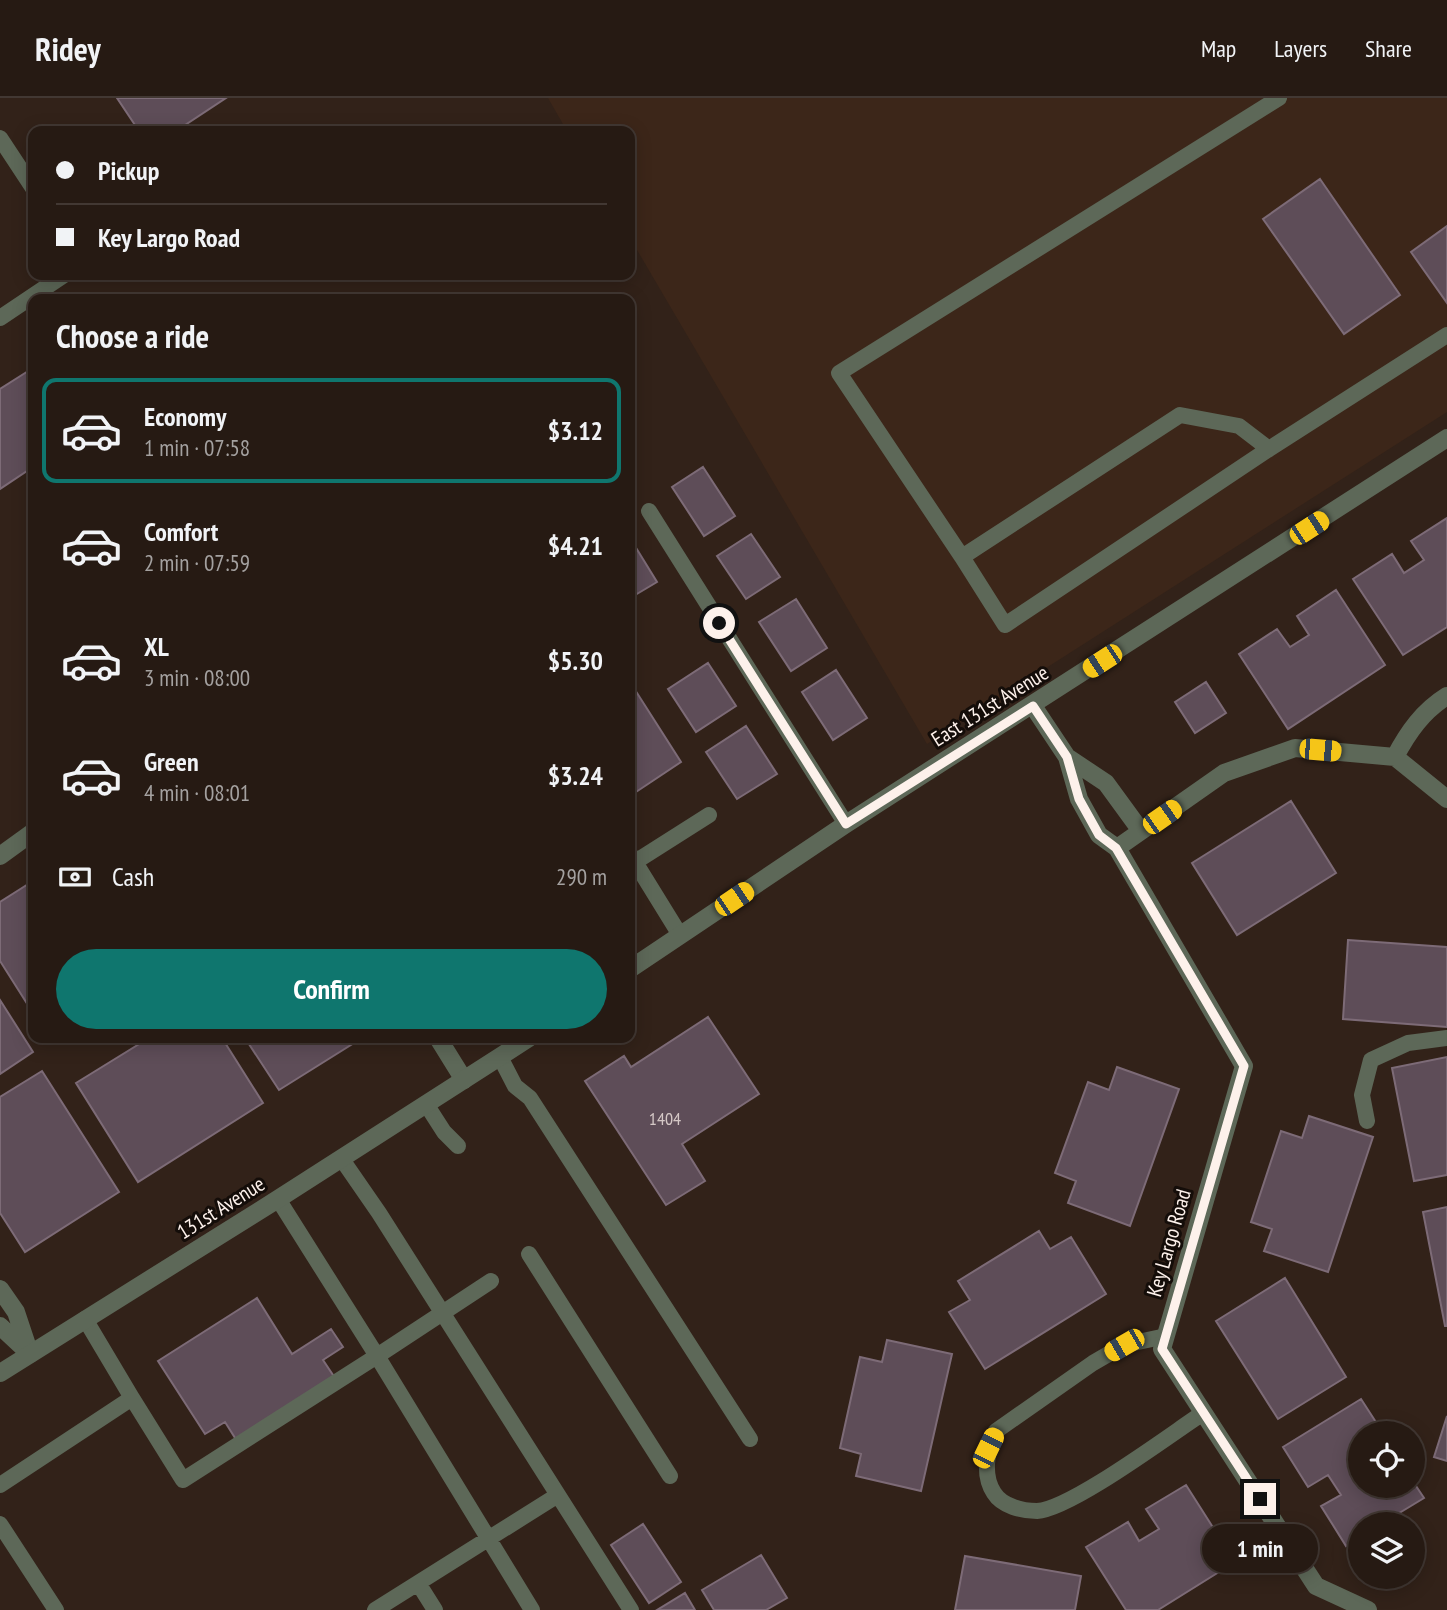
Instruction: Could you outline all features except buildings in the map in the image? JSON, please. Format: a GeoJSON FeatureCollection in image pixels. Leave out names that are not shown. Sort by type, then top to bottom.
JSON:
{"type":"FeatureCollection","features":[{"type":"Feature","properties":{"kind":"street","name":"East 131st Avenue"},"geometry":{"type":"LineString","coordinates":[[635,966],[846,824],[1447,438]]}},
{"type":"Feature","properties":{"kind":"street"},"geometry":{"type":"LineString","coordinates":[[1395,757],[1416,723],[1432,705],[1447,696]]}},
{"type":"Feature","properties":{"kind":"street","name":"Key Largo Road"},"geometry":{"type":"LineString","coordinates":[[1033,706],[1067,757],[1079,799],[1099,835],[1116,848],[1244,1066],[1162,1349],[1317,1586],[1368,1610]]}},
{"type":"Feature","properties":{"kind":"street"},"geometry":{"type":"LineString","coordinates":[[1116,848],[1224,773],[1295,748],[1395,757],[1447,799]]}},
{"type":"Feature","properties":{"kind":"street","name":"Key Largo Road"},"geometry":{"type":"LineString","coordinates":[[1067,757],[1106,783],[1141,831]]}},
{"type":"Feature","properties":{"kind":"street"},"geometry":{"type":"LineString","coordinates":[[0,856],[28,836]]}},
{"type":"Feature","properties":{"kind":"street"},"geometry":{"type":"LineString","coordinates":[[441,1043],[464,1080],[521,1043]]}},
{"type":"Feature","properties":{"kind":"street","name":"131st Avenue"},"geometry":{"type":"LineString","coordinates":[[0,1373],[464,1080]]}},
{"type":"Feature","properties":{"kind":"street"},"geometry":{"type":"LineString","coordinates":[[0,1289],[16,1312],[30,1354]]}},
{"type":"Feature","properties":{"kind":"street"},"geometry":{"type":"LineString","coordinates":[[0,1326],[30,1354]]}},
{"type":"Feature","properties":{"kind":"lane"},"geometry":{"type":"LineString","coordinates":[[1279,98],[839,373],[1005,625],[1269,449],[1447,335]]}},
{"type":"Feature","properties":{"kind":"lane"},"geometry":{"type":"LineString","coordinates":[[0,138],[28,180]]}},
{"type":"Feature","properties":{"kind":"lane"},"geometry":{"type":"LineString","coordinates":[[36,294],[57,280]]}},
{"type":"Feature","properties":{"kind":"lane"},"geometry":{"type":"LineString","coordinates":[[0,318],[28,299]]}},
{"type":"Feature","properties":{"kind":"lane"},"geometry":{"type":"LineString","coordinates":[[962,557],[1180,415],[1239,426],[1269,449]]}},
{"type":"Feature","properties":{"kind":"lane"},"geometry":{"type":"LineString","coordinates":[[649,511],[846,824]]}},
{"type":"Feature","properties":{"kind":"lane"},"geometry":{"type":"LineString","coordinates":[[635,856],[709,815]]}},
{"type":"Feature","properties":{"kind":"lane"},"geometry":{"type":"LineString","coordinates":[[635,863],[680,935]]}},
{"type":"Feature","properties":{"kind":"lane"},"geometry":{"type":"LineString","coordinates":[[1367,1121],[1362,1095],[1371,1060],[1409,1043],[1447,1038]]}},
{"type":"Feature","properties":{"kind":"lane"},"geometry":{"type":"LineString","coordinates":[[500,1057],[515,1086],[530,1098],[750,1439]]}},
{"type":"Feature","properties":{"kind":"lane"},"geometry":{"type":"LineString","coordinates":[[426,1104],[444,1132],[458,1146]]}},
{"type":"Feature","properties":{"kind":"lane"},"geometry":{"type":"LineString","coordinates":[[341,1158],[379,1213],[631,1610]]}},
{"type":"Feature","properties":{"kind":"lane"},"geometry":{"type":"LineString","coordinates":[[278,1199],[532,1610]]}},
{"type":"Feature","properties":{"kind":"lane"},"geometry":{"type":"LineString","coordinates":[[529,1254],[670,1476]]}},
{"type":"Feature","properties":{"kind":"lane"},"geometry":{"type":"LineString","coordinates":[[85,1319],[183,1480],[491,1281]]}},
{"type":"Feature","properties":{"kind":"lane"},"geometry":{"type":"LineString","coordinates":[[1166,1336],[1124,1345],[1093,1363],[996,1432],[988,1448],[989,1487],[998,1499],[1012,1507],[1038,1511],[1068,1500],[1203,1413]]}},
{"type":"Feature","properties":{"kind":"lane"},"geometry":{"type":"LineString","coordinates":[[0,1485],[132,1398]]}},
{"type":"Feature","properties":{"kind":"lane"},"geometry":{"type":"LineString","coordinates":[[375,1610],[558,1494]]}},
{"type":"Feature","properties":{"kind":"lane"},"geometry":{"type":"LineString","coordinates":[[0,1524],[56,1610]]}},
{"type":"Feature","properties":{"kind":"lane"},"geometry":{"type":"LineString","coordinates":[[418,1583],[435,1610]]}},
{"type":"Feature","properties":{"kind":"shaded area"},"geometry":{"type":"Polygon","coordinates":[[[548,98],[1447,98],[1447,412],[927,744],[635,247],[635,126],[564,126],[548,98]]]}},
{"type":"Feature","properties":{"kind":"route"},"geometry":{"type":"LineString","coordinates":[[719,623],[846,824],[1033,706],[1067,757],[1079,799],[1099,835],[1116,848],[1244,1066],[1162,1349],[1260,1499]]}}]}
